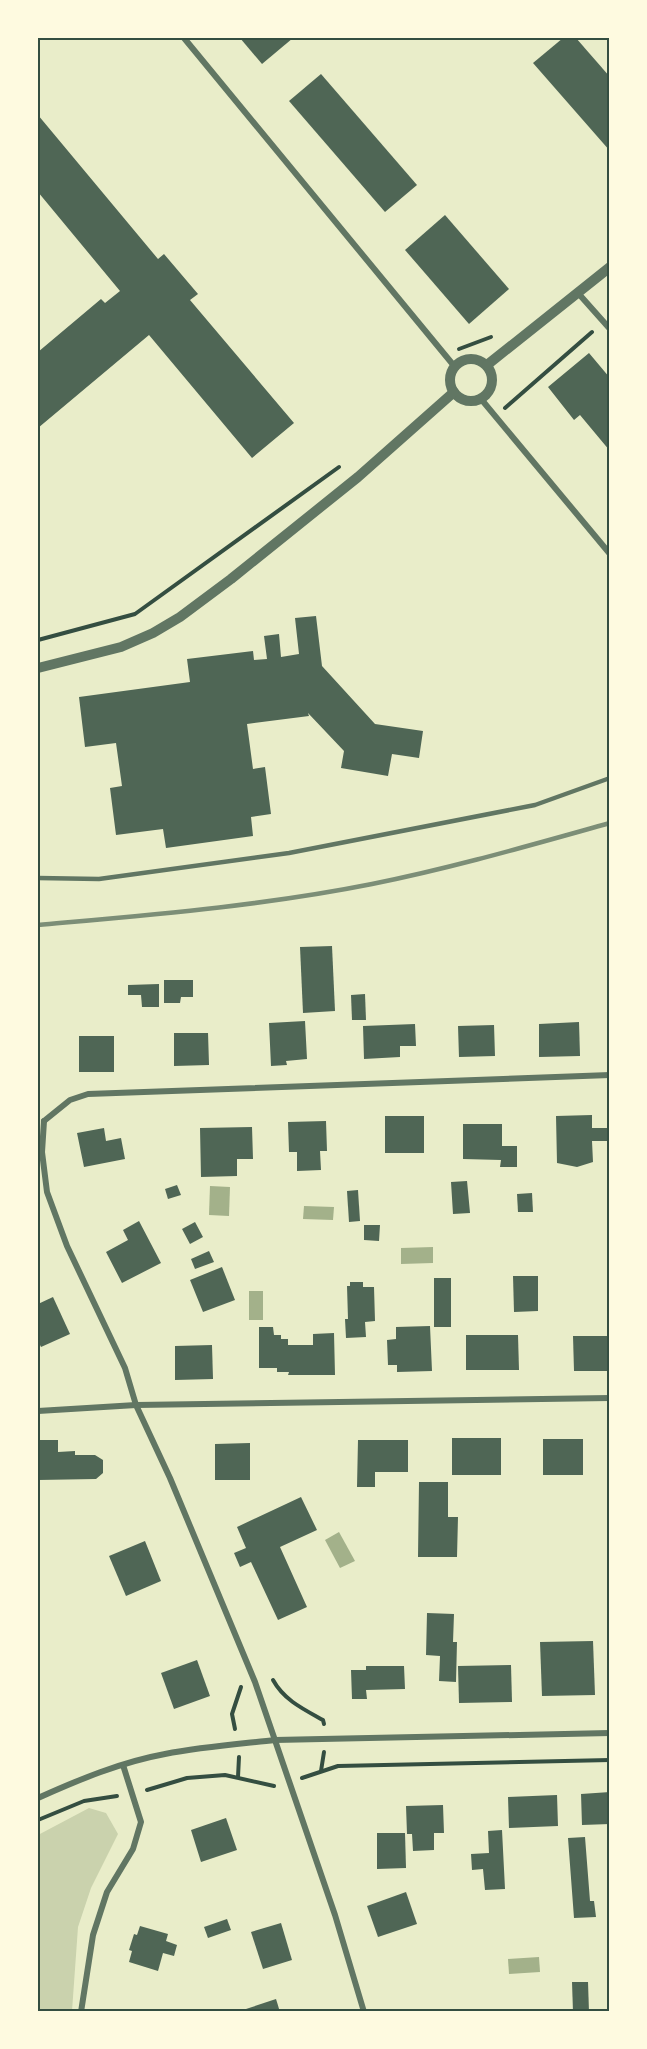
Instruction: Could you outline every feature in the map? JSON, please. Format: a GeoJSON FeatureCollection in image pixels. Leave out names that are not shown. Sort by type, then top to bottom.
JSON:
{"type":"FeatureCollection","features":[{"type":"Feature","properties":{"kind":"street"},"geometry":{"type":"LineString","coordinates":[[184,38],[455,367]]}},
{"type":"Feature","properties":{"kind":"street"},"geometry":{"type":"LineString","coordinates":[[487,365],[609,267]]}},
{"type":"Feature","properties":{"kind":"street"},"geometry":{"type":"LineString","coordinates":[[578,293],[609,329]]}},
{"type":"Feature","properties":{"kind":"street"},"geometry":{"type":"LineString","coordinates":[[480,360],[487,365],[492,373],[492,383],[489,392],[481,399],[466,400],[454,392],[451,379],[455,367],[462,361],[480,360]]}},
{"type":"Feature","properties":{"kind":"street"},"geometry":{"type":"LineString","coordinates":[[38,668],[121,647],[153,633],[180,617],[358,477],[454,392]]}},
{"type":"Feature","properties":{"kind":"street"},"geometry":{"type":"LineString","coordinates":[[481,399],[609,554]]}},
{"type":"Feature","properties":{"kind":"street"},"geometry":{"type":"LineString","coordinates":[[364,2012],[335,1915],[255,1682],[170,1478],[136,1405],[125,1368],[67,1246],[47,1192],[41,1121],[70,1100],[88,1094],[609,1075]]}},
{"type":"Feature","properties":{"kind":"street"},"geometry":{"type":"LineString","coordinates":[[38,1411],[136,1405],[609,1398]]}},
{"type":"Feature","properties":{"kind":"street"},"geometry":{"type":"LineString","coordinates":[[38,1798],[123,1765],[165,1754],[275,1740],[609,1733]]}},
{"type":"Feature","properties":{"kind":"street"},"geometry":{"type":"LineString","coordinates":[[81,2012],[93,1935],[107,1892],[133,1849],[141,1822],[123,1765]]}},
{"type":"Feature","properties":{"kind":"lane"},"geometry":{"type":"LineString","coordinates":[[38,878],[99,879],[289,853],[535,805],[609,778]]}},
{"type":"Feature","properties":{"kind":"path"},"geometry":{"type":"LineString","coordinates":[[496,416],[604,322]]}},
{"type":"Feature","properties":{"kind":"path"},"geometry":{"type":"LineString","coordinates":[[38,640],[135,614],[346,461]]}},
{"type":"Feature","properties":{"kind":"path"},"geometry":{"type":"LineString","coordinates":[[38,1820],[84,1801],[133,1794],[187,1778],[225,1775],[273,1787],[338,1766],[609,1760]]}},
{"type":"Feature","properties":{"kind":"shaded area"},"geometry":{"type":"Polygon","coordinates":[[[210,1186],[230,1187],[229,1216],[209,1215],[210,1186]]]}},
{"type":"Feature","properties":{"kind":"shaded area"},"geometry":{"type":"Polygon","coordinates":[[[304,1206],[334,1207],[333,1220],[303,1219],[304,1206]]]}},
{"type":"Feature","properties":{"kind":"shaded area"},"geometry":{"type":"Polygon","coordinates":[[[433,1247],[433,1263],[401,1264],[401,1248],[433,1247]]]}},
{"type":"Feature","properties":{"kind":"shaded area"},"geometry":{"type":"Polygon","coordinates":[[[249,1291],[263,1291],[263,1320],[249,1320],[249,1291]]]}},
{"type":"Feature","properties":{"kind":"shaded area"},"geometry":{"type":"Polygon","coordinates":[[[339,1532],[355,1561],[340,1568],[325,1540],[339,1532]]]}},
{"type":"Feature","properties":{"kind":"shaded area"},"geometry":{"type":"Polygon","coordinates":[[[89,1808],[106,1813],[118,1834],[91,1888],[78,1927],[72,2011],[38,2011],[38,1835],[89,1808]]]}},
{"type":"Feature","properties":{"kind":"shaded area"},"geometry":{"type":"Polygon","coordinates":[[[539,1957],[540,1972],[509,1974],[508,1959],[539,1957]]]}},
{"type":"Feature","properties":{"kind":"building"},"geometry":{"type":"Polygon","coordinates":[[[240,38],[293,38],[262,64],[240,38]]]}},
{"type":"Feature","properties":{"kind":"building"},"geometry":{"type":"Polygon","coordinates":[[[563,38],[576,38],[610,77],[610,151],[533,63],[563,38]]]}},
{"type":"Feature","properties":{"kind":"building"},"geometry":{"type":"Polygon","coordinates":[[[321,74],[417,185],[385,212],[289,101],[321,74]]]}},
{"type":"Feature","properties":{"kind":"building"},"geometry":{"type":"Polygon","coordinates":[[[38,115],[158,259],[164,254],[198,294],[190,300],[294,423],[252,458],[149,335],[38,428],[38,352],[101,299],[105,303],[120,291],[38,192],[38,115]]]}},
{"type":"Feature","properties":{"kind":"building"},"geometry":{"type":"Polygon","coordinates":[[[445,215],[509,289],[469,324],[405,250],[445,215]]]}},
{"type":"Feature","properties":{"kind":"building"},"geometry":{"type":"Polygon","coordinates":[[[589,353],[610,378],[610,451],[580,415],[574,420],[548,387],[589,353]]]}},
{"type":"Feature","properties":{"kind":"building"},"geometry":{"type":"Polygon","coordinates":[[[316,616],[322,666],[375,724],[423,731],[419,758],[392,754],[388,776],[341,768],[344,751],[308,713],[309,716],[247,724],[253,769],[265,767],[271,814],[251,817],[253,836],[166,848],[163,829],[116,835],[110,788],[122,786],[116,743],[85,747],[79,697],[190,682],[187,659],[253,651],[254,660],[267,659],[264,636],[279,634],[281,657],[299,654],[295,618],[316,616]]]}},
{"type":"Feature","properties":{"kind":"building"},"geometry":{"type":"Polygon","coordinates":[[[332,946],[335,1011],[303,1013],[300,947],[332,946]]]}},
{"type":"Feature","properties":{"kind":"building"},"geometry":{"type":"Polygon","coordinates":[[[164,980],[193,980],[193,997],[181,997],[180,1003],[164,1003],[164,980]]]}},
{"type":"Feature","properties":{"kind":"building"},"geometry":{"type":"Polygon","coordinates":[[[159,984],[159,1007],[142,1007],[141,995],[128,995],[128,985],[159,984]]]}},
{"type":"Feature","properties":{"kind":"building"},"geometry":{"type":"Polygon","coordinates":[[[365,994],[366,1020],[352,1020],[351,995],[365,994]]]}},
{"type":"Feature","properties":{"kind":"building"},"geometry":{"type":"Polygon","coordinates":[[[305,1021],[307,1059],[286,1061],[287,1065],[271,1066],[269,1023],[305,1021]]]}},
{"type":"Feature","properties":{"kind":"building"},"geometry":{"type":"Polygon","coordinates":[[[579,1022],[580,1056],[539,1057],[539,1024],[579,1022]]]}},
{"type":"Feature","properties":{"kind":"building"},"geometry":{"type":"Polygon","coordinates":[[[415,1024],[416,1046],[400,1046],[400,1057],[364,1059],[363,1026],[415,1024]]]}},
{"type":"Feature","properties":{"kind":"building"},"geometry":{"type":"Polygon","coordinates":[[[494,1025],[495,1056],[459,1057],[458,1026],[494,1025]]]}},
{"type":"Feature","properties":{"kind":"building"},"geometry":{"type":"Polygon","coordinates":[[[174,1033],[208,1033],[209,1065],[174,1066],[174,1033]]]}},
{"type":"Feature","properties":{"kind":"building"},"geometry":{"type":"Polygon","coordinates":[[[79,1036],[114,1036],[114,1072],[79,1072],[79,1036]]]}},
{"type":"Feature","properties":{"kind":"building"},"geometry":{"type":"Polygon","coordinates":[[[592,1115],[592,1128],[610,1128],[610,1141],[592,1141],[593,1162],[577,1167],[557,1163],[556,1116],[592,1115]]]}},
{"type":"Feature","properties":{"kind":"building"},"geometry":{"type":"Polygon","coordinates":[[[385,1116],[424,1116],[424,1153],[385,1153],[385,1116]]]}},
{"type":"Feature","properties":{"kind":"building"},"geometry":{"type":"Polygon","coordinates":[[[326,1121],[327,1151],[320,1151],[321,1170],[297,1171],[297,1152],[289,1152],[288,1122],[326,1121]]]}},
{"type":"Feature","properties":{"kind":"building"},"geometry":{"type":"Polygon","coordinates":[[[463,1124],[502,1124],[502,1146],[517,1146],[517,1167],[500,1167],[501,1160],[463,1159],[463,1124]]]}},
{"type":"Feature","properties":{"kind":"building"},"geometry":{"type":"Polygon","coordinates":[[[252,1127],[253,1159],[237,1159],[237,1176],[201,1177],[200,1128],[252,1127]]]}},
{"type":"Feature","properties":{"kind":"building"},"geometry":{"type":"Polygon","coordinates":[[[104,1128],[106,1141],[121,1138],[125,1159],[84,1167],[77,1133],[104,1128]]]}},
{"type":"Feature","properties":{"kind":"building"},"geometry":{"type":"Polygon","coordinates":[[[467,1181],[470,1213],[453,1214],[451,1182],[467,1181]]]}},
{"type":"Feature","properties":{"kind":"building"},"geometry":{"type":"Polygon","coordinates":[[[177,1185],[181,1195],[168,1199],[165,1189],[177,1185]]]}},
{"type":"Feature","properties":{"kind":"building"},"geometry":{"type":"Polygon","coordinates":[[[358,1190],[360,1221],[349,1222],[347,1191],[358,1190]]]}},
{"type":"Feature","properties":{"kind":"building"},"geometry":{"type":"Polygon","coordinates":[[[532,1193],[533,1212],[518,1212],[517,1194],[532,1193]]]}},
{"type":"Feature","properties":{"kind":"building"},"geometry":{"type":"Polygon","coordinates":[[[139,1221],[161,1263],[122,1283],[106,1252],[128,1240],[123,1230],[139,1221]]]}},
{"type":"Feature","properties":{"kind":"building"},"geometry":{"type":"Polygon","coordinates":[[[195,1222],[203,1237],[190,1244],[182,1229],[195,1222]]]}},
{"type":"Feature","properties":{"kind":"building"},"geometry":{"type":"Polygon","coordinates":[[[364,1225],[380,1225],[379,1241],[364,1240],[364,1225]]]}},
{"type":"Feature","properties":{"kind":"building"},"geometry":{"type":"Polygon","coordinates":[[[209,1251],[214,1262],[195,1269],[191,1259],[209,1251]]]}},
{"type":"Feature","properties":{"kind":"building"},"geometry":{"type":"Polygon","coordinates":[[[222,1267],[235,1300],[203,1312],[190,1280],[222,1267]]]}},
{"type":"Feature","properties":{"kind":"building"},"geometry":{"type":"Polygon","coordinates":[[[513,1276],[538,1276],[538,1311],[514,1312],[513,1276]]]}},
{"type":"Feature","properties":{"kind":"building"},"geometry":{"type":"Polygon","coordinates":[[[434,1278],[451,1278],[451,1327],[434,1327],[434,1278]]]}},
{"type":"Feature","properties":{"kind":"building"},"geometry":{"type":"Polygon","coordinates":[[[350,1282],[363,1282],[363,1287],[374,1287],[375,1321],[365,1322],[366,1337],[346,1338],[347,1286],[350,1286],[350,1282]]]}},
{"type":"Feature","properties":{"kind":"building"},"geometry":{"type":"Polygon","coordinates":[[[53,1297],[70,1334],[41,1347],[38,1341],[38,1304],[53,1297]]]}},
{"type":"Feature","properties":{"kind":"building"},"geometry":{"type":"Polygon","coordinates":[[[430,1326],[432,1371],[397,1372],[397,1365],[388,1365],[387,1340],[396,1339],[396,1327],[430,1326]]]}},
{"type":"Feature","properties":{"kind":"building"},"geometry":{"type":"Polygon","coordinates":[[[259,1327],[273,1327],[274,1335],[281,1335],[281,1339],[288,1339],[288,1345],[313,1345],[313,1334],[334,1333],[335,1375],[288,1375],[289,1372],[277,1372],[277,1368],[259,1368],[259,1327]]]}},
{"type":"Feature","properties":{"kind":"building"},"geometry":{"type":"Polygon","coordinates":[[[466,1335],[518,1335],[519,1370],[466,1370],[466,1335]]]}},
{"type":"Feature","properties":{"kind":"building"},"geometry":{"type":"Polygon","coordinates":[[[573,1336],[610,1336],[610,1371],[574,1371],[573,1336]]]}},
{"type":"Feature","properties":{"kind":"building"},"geometry":{"type":"Polygon","coordinates":[[[212,1345],[213,1379],[175,1380],[175,1346],[212,1345]]]}},
{"type":"Feature","properties":{"kind":"building"},"geometry":{"type":"Polygon","coordinates":[[[452,1438],[501,1438],[501,1475],[452,1475],[452,1438]]]}},
{"type":"Feature","properties":{"kind":"building"},"geometry":{"type":"Polygon","coordinates":[[[543,1439],[583,1439],[583,1475],[543,1475],[543,1439]]]}},
{"type":"Feature","properties":{"kind":"building"},"geometry":{"type":"Polygon","coordinates":[[[38,1440],[58,1440],[58,1452],[75,1451],[75,1455],[95,1455],[103,1460],[103,1473],[96,1479],[38,1480],[38,1440]]]}},
{"type":"Feature","properties":{"kind":"building"},"geometry":{"type":"Polygon","coordinates":[[[358,1440],[408,1440],[408,1472],[375,1472],[375,1487],[357,1487],[358,1440]]]}},
{"type":"Feature","properties":{"kind":"building"},"geometry":{"type":"Polygon","coordinates":[[[250,1443],[250,1480],[215,1480],[215,1444],[250,1443]]]}},
{"type":"Feature","properties":{"kind":"building"},"geometry":{"type":"Polygon","coordinates":[[[419,1482],[448,1482],[448,1517],[458,1517],[457,1557],[418,1557],[419,1482]]]}},
{"type":"Feature","properties":{"kind":"building"},"geometry":{"type":"Polygon","coordinates":[[[301,1497],[317,1530],[280,1547],[307,1607],[278,1620],[251,1562],[240,1567],[234,1553],[246,1548],[237,1527],[301,1497]]]}},
{"type":"Feature","properties":{"kind":"building"},"geometry":{"type":"Polygon","coordinates":[[[145,1541],[161,1581],[126,1596],[109,1556],[145,1541]]]}},
{"type":"Feature","properties":{"kind":"building"},"geometry":{"type":"Polygon","coordinates":[[[427,1613],[454,1614],[453,1642],[457,1642],[456,1682],[439,1681],[440,1656],[426,1655],[427,1613]]]}},
{"type":"Feature","properties":{"kind":"building"},"geometry":{"type":"Polygon","coordinates":[[[593,1641],[595,1695],[542,1696],[540,1642],[593,1641]]]}},
{"type":"Feature","properties":{"kind":"building"},"geometry":{"type":"Polygon","coordinates":[[[197,1660],[210,1696],[174,1709],[161,1673],[197,1660]]]}},
{"type":"Feature","properties":{"kind":"building"},"geometry":{"type":"Polygon","coordinates":[[[511,1665],[512,1702],[459,1703],[458,1666],[511,1665]]]}},
{"type":"Feature","properties":{"kind":"building"},"geometry":{"type":"Polygon","coordinates":[[[366,1666],[404,1666],[405,1689],[366,1690],[367,1699],[352,1699],[351,1670],[366,1670],[366,1666]]]}},
{"type":"Feature","properties":{"kind":"building"},"geometry":{"type":"Polygon","coordinates":[[[610,1792],[610,1824],[582,1825],[581,1794],[610,1792]]]}},
{"type":"Feature","properties":{"kind":"building"},"geometry":{"type":"Polygon","coordinates":[[[557,1795],[558,1826],[509,1828],[508,1797],[557,1795]]]}},
{"type":"Feature","properties":{"kind":"building"},"geometry":{"type":"Polygon","coordinates":[[[443,1805],[444,1833],[434,1833],[434,1850],[413,1851],[412,1834],[407,1834],[406,1806],[443,1805]]]}},
{"type":"Feature","properties":{"kind":"building"},"geometry":{"type":"Polygon","coordinates":[[[226,1818],[237,1850],[201,1862],[191,1830],[226,1818]]]}},
{"type":"Feature","properties":{"kind":"building"},"geometry":{"type":"Polygon","coordinates":[[[502,1830],[505,1889],[485,1890],[483,1869],[472,1870],[471,1854],[489,1853],[488,1831],[502,1830]]]}},
{"type":"Feature","properties":{"kind":"building"},"geometry":{"type":"Polygon","coordinates":[[[377,1833],[405,1833],[406,1868],[377,1869],[377,1833]]]}},
{"type":"Feature","properties":{"kind":"building"},"geometry":{"type":"Polygon","coordinates":[[[585,1837],[590,1901],[594,1901],[596,1917],[574,1918],[568,1838],[585,1837]]]}},
{"type":"Feature","properties":{"kind":"building"},"geometry":{"type":"Polygon","coordinates":[[[406,1892],[417,1924],[378,1937],[367,1906],[406,1892]]]}},
{"type":"Feature","properties":{"kind":"building"},"geometry":{"type":"Polygon","coordinates":[[[227,1919],[231,1930],[208,1938],[204,1927],[227,1919]]]}},
{"type":"Feature","properties":{"kind":"building"},"geometry":{"type":"Polygon","coordinates":[[[281,1923],[292,1960],[263,1969],[251,1932],[281,1923]]]}},
{"type":"Feature","properties":{"kind":"building"},"geometry":{"type":"Polygon","coordinates":[[[140,1926],[168,1934],[166,1941],[177,1945],[174,1956],[163,1953],[158,1971],[129,1962],[132,1951],[129,1950],[134,1934],[137,1935],[140,1926]]]}},
{"type":"Feature","properties":{"kind":"building"},"geometry":{"type":"Polygon","coordinates":[[[572,1982],[588,1982],[589,2012],[573,2012],[572,1982]]]}},
{"type":"Feature","properties":{"kind":"building"},"geometry":{"type":"Polygon","coordinates":[[[276,1999],[280,2012],[246,2012],[246,2009],[276,1999]]]}},
{"type":"Feature","properties":{"kind":"railway"},"geometry":{"type":"LineString","coordinates":[[38,925],[205,909],[331,892],[432,871],[610,823]]}}]}
